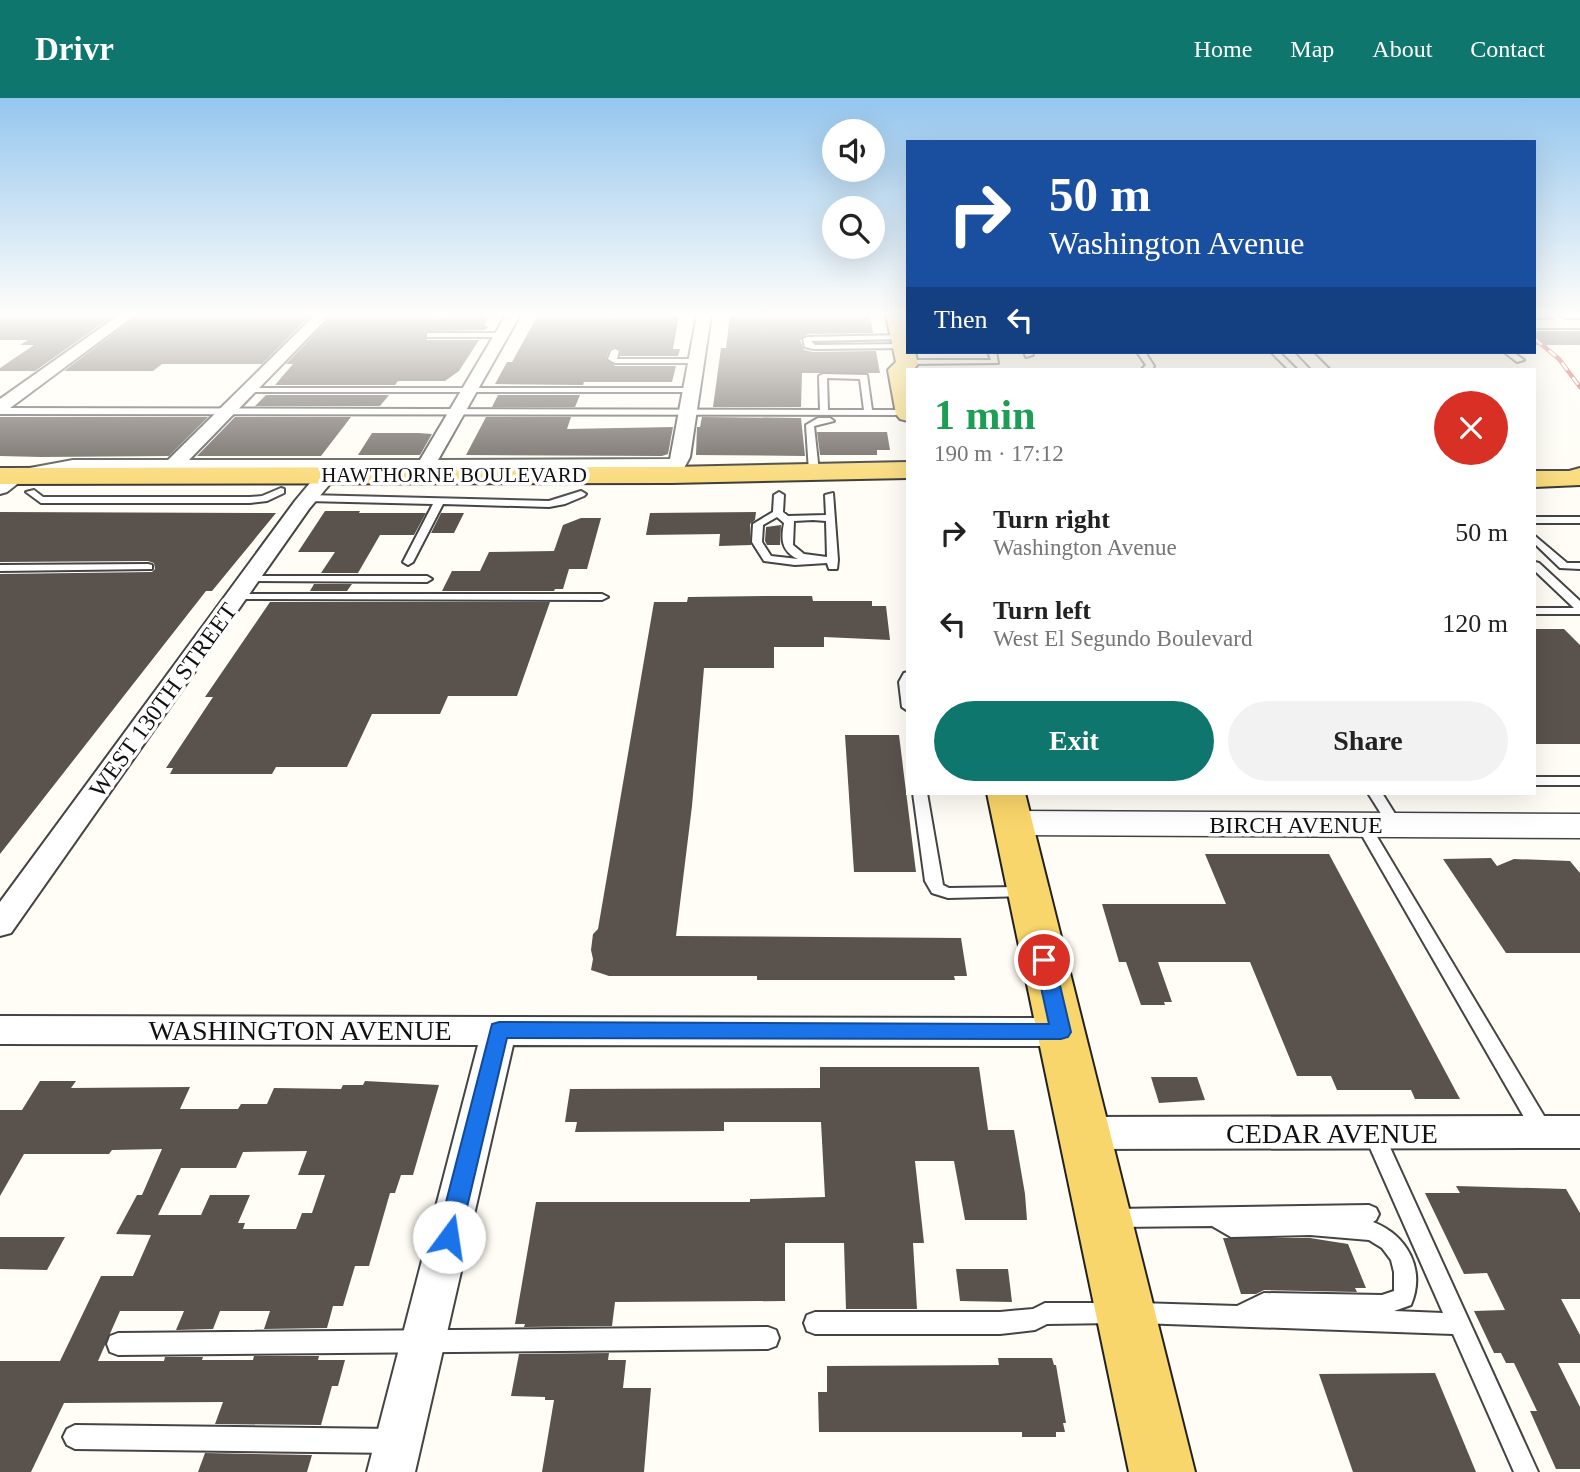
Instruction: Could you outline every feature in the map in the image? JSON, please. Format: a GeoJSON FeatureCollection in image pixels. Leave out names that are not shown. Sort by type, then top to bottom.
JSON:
{"type":"FeatureCollection","features":[{"type":"Feature","properties":{"kind":"main road"},"geometry":{"type":"LineString","coordinates":[[901,379],[906,403]]}},
{"type":"Feature","properties":{"kind":"main road"},"geometry":{"type":"LineString","coordinates":[[629,495],[674,470]]}},
{"type":"Feature","properties":{"kind":"main road","name":"HAWTHORNE BOULEVARD"},"geometry":{"type":"LineString","coordinates":[[9,485],[281,491],[674,470],[906,470]]}},
{"type":"Feature","properties":{"kind":"main road"},"geometry":{"type":"LineString","coordinates":[[1536,470],[1580,470]]}},
{"type":"Feature","properties":{"kind":"main road"},"geometry":{"type":"LineString","coordinates":[[1536,479],[1574,479],[1580,476]]}},
{"type":"Feature","properties":{"kind":"main road"},"geometry":{"type":"LineString","coordinates":[[1536,485],[1580,483]]}},
{"type":"Feature","properties":{"kind":"main road","name":"HAWTHORNE BOULEVARD"},"geometry":{"type":"LineString","coordinates":[[9,485],[629,495],[781,509],[830,507],[883,496]]}},
{"type":"Feature","properties":{"kind":"main road"},"geometry":{"type":"LineString","coordinates":[[1536,495],[1579,514]]}},
{"type":"Feature","properties":{"kind":"main road"},"geometry":{"type":"LineString","coordinates":[[1009,808],[1162,1472]]}},
{"type":"Feature","properties":{"kind":"street"},"geometry":{"type":"LineString","coordinates":[[0,409],[41,379]]}},
{"type":"Feature","properties":{"kind":"street"},"geometry":{"type":"LineString","coordinates":[[173,466],[261,379]]}},
{"type":"Feature","properties":{"kind":"street"},"geometry":{"type":"LineString","coordinates":[[426,465],[476,379]]}},
{"type":"Feature","properties":{"kind":"street"},"geometry":{"type":"LineString","coordinates":[[9,485],[73,466],[426,465],[674,470],[693,379]]}},
{"type":"Feature","properties":{"kind":"street","name":"WEST 130TH STREET"},"geometry":{"type":"LineString","coordinates":[[0,925],[316,488]]}},
{"type":"Feature","properties":{"kind":"street","name":"BIRCH AVENUE"},"geometry":{"type":"LineString","coordinates":[[1009,808],[1378,814],[1580,826]]}},
{"type":"Feature","properties":{"kind":"street","name":"WASHINGTON AVENUE"},"geometry":{"type":"LineString","coordinates":[[0,1030],[1061,1032]]}},
{"type":"Feature","properties":{"kind":"street"},"geometry":{"type":"LineString","coordinates":[[395,1456],[499,1030]]}},
{"type":"Feature","properties":{"kind":"street","name":"CEDAR AVENUE"},"geometry":{"type":"LineString","coordinates":[[1084,1133],[1562,1132]]}},
{"type":"Feature","properties":{"kind":"lane"},"geometry":{"type":"LineString","coordinates":[[823,379],[824,412]]}},
{"type":"Feature","properties":{"kind":"lane"},"geometry":{"type":"LineString","coordinates":[[864,379],[868,412]]}},
{"type":"Feature","properties":{"kind":"lane"},"geometry":{"type":"LineString","coordinates":[[250,390],[691,390]]}},
{"type":"Feature","properties":{"kind":"lane"},"geometry":{"type":"LineString","coordinates":[[0,409],[906,413]]}},
{"type":"Feature","properties":{"kind":"lane"},"geometry":{"type":"LineString","coordinates":[[814,472],[812,422],[877,421]]}},
{"type":"Feature","properties":{"kind":"lane"},"geometry":{"type":"LineString","coordinates":[[316,488],[439,502],[549,504],[580,494]]}},
{"type":"Feature","properties":{"kind":"lane"},"geometry":{"type":"LineString","coordinates":[[408,562],[439,502]]}},
{"type":"Feature","properties":{"kind":"lane"},"geometry":{"type":"LineString","coordinates":[[830,507],[830,563]]}},
{"type":"Feature","properties":{"kind":"lane"},"geometry":{"type":"LineString","coordinates":[[781,509],[790,551],[830,563],[777,562],[768,559],[757,542],[758,524],[781,509]]}},
{"type":"Feature","properties":{"kind":"lane"},"geometry":{"type":"LineString","coordinates":[[1536,520],[1579,514]]}},
{"type":"Feature","properties":{"kind":"lane"},"geometry":{"type":"LineString","coordinates":[[1536,540],[1564,566],[1580,566]]}},
{"type":"Feature","properties":{"kind":"lane"},"geometry":{"type":"LineString","coordinates":[[1536,566],[1580,609]]}},
{"type":"Feature","properties":{"kind":"lane"},"geometry":{"type":"LineString","coordinates":[[0,568],[148,567]]}},
{"type":"Feature","properties":{"kind":"lane"},"geometry":{"type":"LineString","coordinates":[[244,588],[427,579]]}},
{"type":"Feature","properties":{"kind":"lane"},"geometry":{"type":"LineString","coordinates":[[244,588],[602,597]]}},
{"type":"Feature","properties":{"kind":"lane"},"geometry":{"type":"LineString","coordinates":[[1566,594],[1580,594]]}},
{"type":"Feature","properties":{"kind":"lane"},"geometry":{"type":"LineString","coordinates":[[1536,611],[1580,609]]}},
{"type":"Feature","properties":{"kind":"lane"},"geometry":{"type":"LineString","coordinates":[[1536,781],[1580,781]]}},
{"type":"Feature","properties":{"kind":"lane"},"geometry":{"type":"LineString","coordinates":[[920,795],[933,881],[937,888],[948,893],[1029,892]]}},
{"type":"Feature","properties":{"kind":"lane"},"geometry":{"type":"LineString","coordinates":[[1378,814],[1562,1132]]}},
{"type":"Feature","properties":{"kind":"lane"},"geometry":{"type":"LineString","coordinates":[[1373,1132],[1526,1472]]}},
{"type":"Feature","properties":{"kind":"lane"},"geometry":{"type":"LineString","coordinates":[[1104,1218],[1369,1214]]}},
{"type":"Feature","properties":{"kind":"lane"},"geometry":{"type":"LineString","coordinates":[[1215,1216],[1231,1228],[1357,1227],[1381,1234],[1398,1252],[1408,1278],[1403,1298],[1382,1305],[1264,1303],[1239,1317]]}},
{"type":"Feature","properties":{"kind":"lane"},"geometry":{"type":"LineString","coordinates":[[816,1323],[1000,1323],[1035,1319],[1045,1314],[1126,1312],[1459,1324]]}},
{"type":"Feature","properties":{"kind":"lane"},"geometry":{"type":"LineString","coordinates":[[118,1344],[768,1338]]}},
{"type":"Feature","properties":{"kind":"lane"},"geometry":{"type":"LineString","coordinates":[[75,1437],[395,1456]]}},
{"type":"Feature","properties":{"kind":"building"},"geometry":{"type":"Polygon","coordinates":[[[280,379],[448,379],[398,381],[395,385],[275,385],[280,379]]]}},
{"type":"Feature","properties":{"kind":"building"},"geometry":{"type":"Polygon","coordinates":[[[498,379],[673,379],[672,382],[584,382],[583,385],[495,384],[498,379]]]}},
{"type":"Feature","properties":{"kind":"building"},"geometry":{"type":"Polygon","coordinates":[[[717,379],[802,379],[801,407],[713,407],[717,379]]]}},
{"type":"Feature","properties":{"kind":"building"},"geometry":{"type":"Polygon","coordinates":[[[266,395],[389,395],[380,406],[255,406],[266,395]]]}},
{"type":"Feature","properties":{"kind":"building"},"geometry":{"type":"Polygon","coordinates":[[[498,395],[580,395],[575,407],[492,407],[498,395]]]}},
{"type":"Feature","properties":{"kind":"building"},"geometry":{"type":"Polygon","coordinates":[[[0,417],[208,417],[169,456],[41,457],[0,456],[0,417]]]}},
{"type":"Feature","properties":{"kind":"building"},"geometry":{"type":"Polygon","coordinates":[[[235,417],[351,417],[321,456],[197,456],[235,417]]]}},
{"type":"Feature","properties":{"kind":"building"},"geometry":{"type":"Polygon","coordinates":[[[486,417],[571,417],[567,429],[673,427],[668,454],[662,456],[466,455],[486,417]]]}},
{"type":"Feature","properties":{"kind":"building"},"geometry":{"type":"Polygon","coordinates":[[[702,417],[801,418],[805,456],[696,455],[697,427],[700,427],[702,417]]]}},
{"type":"Feature","properties":{"kind":"building"},"geometry":{"type":"Polygon","coordinates":[[[817,432],[887,432],[890,450],[877,450],[877,455],[820,455],[817,432]]]}},
{"type":"Feature","properties":{"kind":"building"},"geometry":{"type":"Polygon","coordinates":[[[372,433],[432,434],[420,455],[358,455],[372,433]]]}},
{"type":"Feature","properties":{"kind":"building"},"geometry":{"type":"Polygon","coordinates":[[[325,511],[426,513],[414,535],[380,535],[358,573],[321,573],[335,552],[298,552],[325,511]]]}},
{"type":"Feature","properties":{"kind":"building"},"geometry":{"type":"Polygon","coordinates":[[[0,512],[276,513],[212,591],[206,591],[0,854],[0,574],[152,572],[155,569],[154,563],[148,561],[0,562],[0,512]]]}},
{"type":"Feature","properties":{"kind":"building"},"geometry":{"type":"Polygon","coordinates":[[[756,512],[755,520],[750,524],[751,545],[719,546],[720,534],[646,535],[650,513],[756,512]]]}},
{"type":"Feature","properties":{"kind":"building"},"geometry":{"type":"Polygon","coordinates":[[[441,513],[464,513],[454,533],[431,533],[441,513]]]}},
{"type":"Feature","properties":{"kind":"building"},"geometry":{"type":"Polygon","coordinates":[[[581,518],[601,518],[587,569],[569,569],[563,589],[442,591],[452,571],[480,571],[489,552],[554,551],[563,525],[581,518]]]}},
{"type":"Feature","properties":{"kind":"building"},"geometry":{"type":"Polygon","coordinates":[[[781,525],[780,545],[767,545],[766,527],[781,525]]]}},
{"type":"Feature","properties":{"kind":"building"},"geometry":{"type":"Polygon","coordinates":[[[314,584],[352,584],[347,591],[310,591],[314,584]]]}},
{"type":"Feature","properties":{"kind":"building"},"geometry":{"type":"Polygon","coordinates":[[[812,596],[813,601],[872,601],[872,606],[886,606],[890,640],[824,637],[824,647],[774,647],[774,668],[704,668],[692,806],[676,936],[961,938],[967,976],[954,976],[955,980],[757,980],[757,976],[609,976],[591,970],[593,934],[598,929],[654,602],[687,602],[688,597],[812,596]]]}},
{"type":"Feature","properties":{"kind":"building"},"geometry":{"type":"Polygon","coordinates":[[[270,602],[550,602],[517,696],[448,696],[440,714],[372,714],[347,767],[276,767],[272,774],[170,774],[173,768],[166,768],[213,697],[205,697],[270,602]]]}},
{"type":"Feature","properties":{"kind":"building"},"geometry":{"type":"Polygon","coordinates":[[[1536,629],[1564,629],[1580,645],[1580,744],[1536,744],[1536,629]]]}},
{"type":"Feature","properties":{"kind":"building"},"geometry":{"type":"Polygon","coordinates":[[[845,735],[899,735],[916,872],[854,872],[845,735]]]}},
{"type":"Feature","properties":{"kind":"building"},"geometry":{"type":"Polygon","coordinates":[[[1205,854],[1329,854],[1460,1099],[1415,1099],[1411,1090],[1337,1090],[1331,1076],[1297,1076],[1250,962],[1158,962],[1172,1002],[1164,1002],[1165,1005],[1141,1005],[1126,962],[1119,962],[1102,904],[1226,904],[1205,854]]]}},
{"type":"Feature","properties":{"kind":"building"},"geometry":{"type":"Polygon","coordinates":[[[1491,858],[1497,866],[1514,859],[1570,861],[1580,873],[1580,953],[1506,953],[1443,859],[1491,858]]]}},
{"type":"Feature","properties":{"kind":"building"},"geometry":{"type":"Polygon","coordinates":[[[820,1067],[979,1067],[988,1130],[1014,1130],[1027,1220],[965,1220],[954,1161],[915,1161],[924,1243],[913,1243],[917,1309],[846,1309],[844,1243],[785,1243],[785,1301],[615,1302],[612,1326],[524,1327],[525,1324],[515,1324],[536,1202],[750,1202],[750,1199],[825,1197],[821,1122],[724,1122],[724,1131],[575,1132],[577,1122],[565,1122],[570,1089],[820,1088],[820,1067]]]}},
{"type":"Feature","properties":{"kind":"building"},"geometry":{"type":"Polygon","coordinates":[[[1151,1077],[1197,1077],[1205,1100],[1159,1103],[1151,1077]]]}},
{"type":"Feature","properties":{"kind":"building"},"geometry":{"type":"Polygon","coordinates":[[[40,1081],[76,1081],[71,1088],[190,1087],[180,1109],[238,1109],[241,1104],[267,1104],[274,1088],[341,1089],[343,1085],[363,1085],[365,1081],[439,1085],[413,1175],[401,1175],[395,1193],[390,1193],[369,1266],[355,1266],[343,1306],[333,1306],[327,1328],[264,1329],[270,1311],[220,1311],[213,1329],[176,1330],[184,1311],[120,1311],[98,1361],[164,1361],[165,1357],[253,1360],[254,1356],[319,1356],[318,1360],[345,1360],[338,1386],[332,1386],[321,1425],[215,1424],[223,1402],[64,1403],[31,1472],[0,1472],[0,1361],[60,1361],[101,1276],[133,1276],[151,1235],[116,1234],[137,1195],[142,1195],[162,1149],[112,1150],[109,1154],[24,1154],[0,1196],[0,1110],[22,1110],[40,1081]],[[307,1151],[243,1152],[236,1168],[181,1168],[158,1215],[201,1215],[210,1195],[250,1195],[238,1223],[245,1223],[243,1229],[296,1229],[302,1213],[312,1213],[325,1175],[298,1175],[307,1151]]]}},
{"type":"Feature","properties":{"kind":"building"},"geometry":{"type":"Polygon","coordinates":[[[1456,1186],[1566,1189],[1580,1213],[1580,1299],[1561,1299],[1580,1335],[1580,1363],[1558,1363],[1580,1407],[1580,1469],[1556,1469],[1530,1411],[1537,1411],[1514,1363],[1506,1363],[1501,1353],[1494,1353],[1474,1311],[1505,1310],[1487,1273],[1464,1274],[1425,1193],[1460,1193],[1456,1186]]]}},
{"type":"Feature","properties":{"kind":"building"},"geometry":{"type":"Polygon","coordinates":[[[0,1237],[65,1237],[47,1270],[0,1269],[0,1237]]]}},
{"type":"Feature","properties":{"kind":"building"},"geometry":{"type":"Polygon","coordinates":[[[1223,1238],[1310,1238],[1348,1244],[1366,1288],[1355,1288],[1357,1292],[1264,1290],[1256,1294],[1241,1294],[1223,1238]]]}},
{"type":"Feature","properties":{"kind":"building"},"geometry":{"type":"Polygon","coordinates":[[[956,1269],[1008,1269],[1012,1302],[960,1301],[956,1269]]]}},
{"type":"Feature","properties":{"kind":"building"},"geometry":{"type":"Polygon","coordinates":[[[609,1353],[608,1360],[626,1360],[623,1388],[651,1388],[644,1472],[542,1472],[554,1400],[545,1400],[545,1397],[511,1396],[519,1354],[609,1353]]]}},
{"type":"Feature","properties":{"kind":"building"},"geometry":{"type":"Polygon","coordinates":[[[998,1358],[1052,1358],[1056,1365],[1066,1423],[1063,1423],[1065,1432],[1056,1432],[1056,1437],[1022,1437],[1022,1432],[819,1432],[818,1392],[827,1392],[827,1366],[999,1365],[998,1358]]]}},
{"type":"Feature","properties":{"kind":"building"},"geometry":{"type":"Polygon","coordinates":[[[1435,1373],[1476,1472],[1353,1472],[1319,1374],[1435,1373]]]}},
{"type":"Feature","properties":{"kind":"building"},"geometry":{"type":"Polygon","coordinates":[[[205,1453],[312,1455],[307,1472],[198,1472],[205,1453]]]}},
{"type":"Feature","properties":{"kind":"railway"},"geometry":{"type":"LineString","coordinates":[[1574,379],[1580,387]]}},
{"type":"Feature","properties":{"kind":"route"},"geometry":{"type":"LineString","coordinates":[[449,1237],[499,1030],[1061,1032],[1044,960]]}}]}
